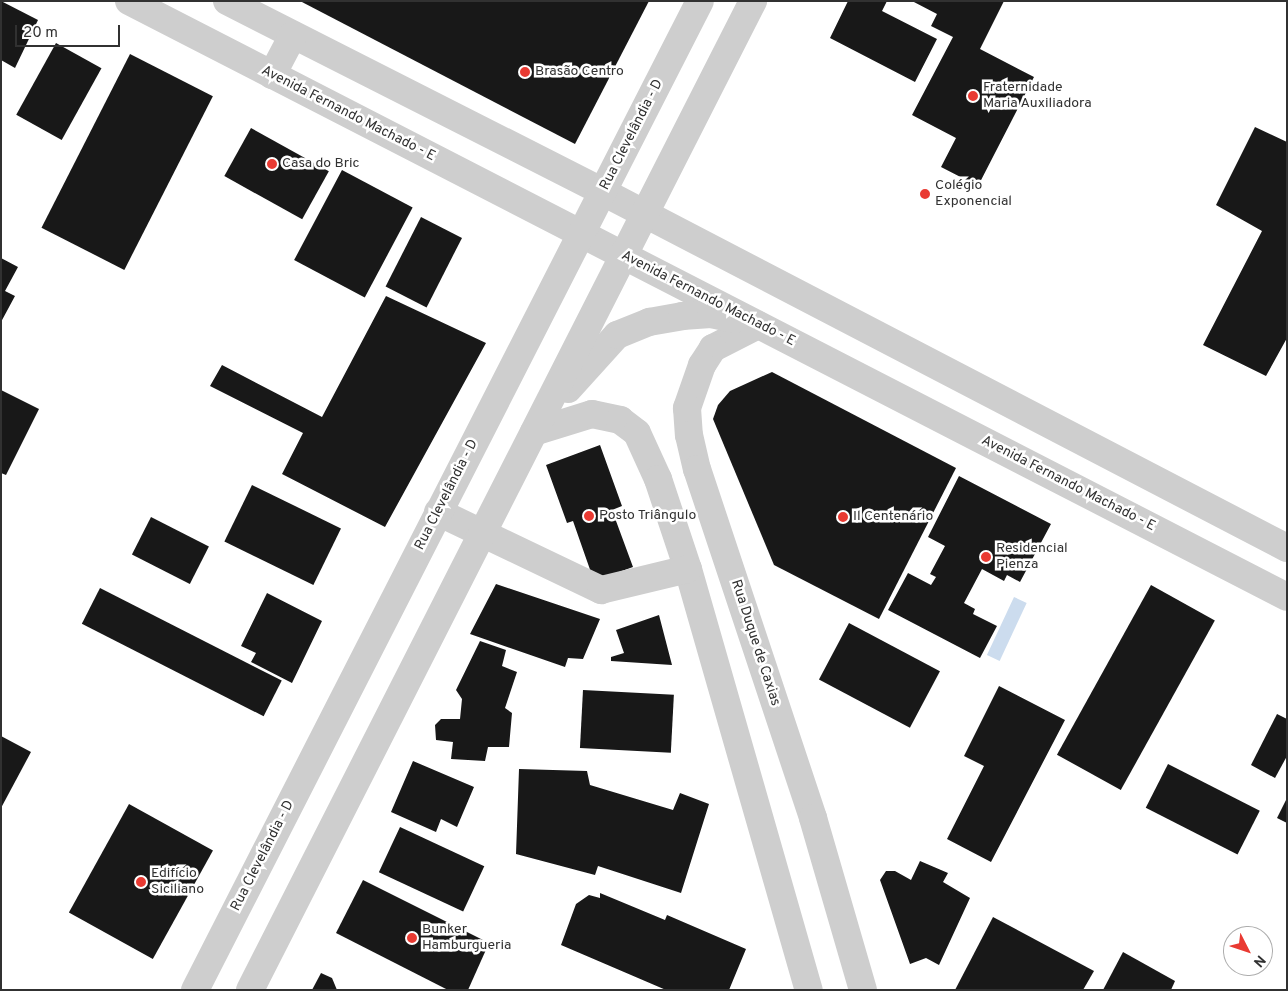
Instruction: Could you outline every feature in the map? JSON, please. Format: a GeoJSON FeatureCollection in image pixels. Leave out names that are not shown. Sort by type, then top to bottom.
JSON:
{"type":"FeatureCollection","features":[{"type":"Feature","properties":{"kind":"street","name":"Avenida Fernando Machado - E"},"geometry":{"type":"LineString","coordinates":[[130,1],[1287,596]]}},
{"type":"Feature","properties":{"kind":"street"},"geometry":{"type":"LineString","coordinates":[[227,1],[603,192],[1287,548]]}},
{"type":"Feature","properties":{"kind":"street","name":"Rua Clevelândia - D"},"geometry":{"type":"LineString","coordinates":[[195,990],[700,1]]}},
{"type":"Feature","properties":{"kind":"street"},"geometry":{"type":"LineString","coordinates":[[250,990],[754,1]]}},
{"type":"Feature","properties":{"kind":"street"},"geometry":{"type":"LineString","coordinates":[[272,74],[294,35]]}},
{"type":"Feature","properties":{"kind":"street"},"geometry":{"type":"LineString","coordinates":[[534,432],[584,369],[617,335],[649,322],[682,316],[711,314],[758,325]]}},
{"type":"Feature","properties":{"kind":"street","name":"Rua Duque de Caxias"},"geometry":{"type":"LineString","coordinates":[[758,325],[713,348],[693,382],[687,408],[696,469],[813,818],[862,990]]}},
{"type":"Feature","properties":{"kind":"street"},"geometry":{"type":"LineString","coordinates":[[534,432],[592,414],[620,420],[637,433],[658,479],[688,569],[809,990]]}},
{"type":"Feature","properties":{"kind":"street"},"geometry":{"type":"LineString","coordinates":[[658,479],[696,469]]}},
{"type":"Feature","properties":{"kind":"street"},"geometry":{"type":"LineString","coordinates":[[438,512],[601,590],[688,569]]}},
{"type":"Feature","properties":{"kind":"water"},"geometry":{"type":"Polygon","coordinates":[[[1014,597],[1027,603],[1000,661],[987,655],[1014,597]]]}},
{"type":"Feature","properties":{"kind":"building"},"geometry":{"type":"Polygon","coordinates":[[[1,1],[38,20],[15,68],[1,60],[1,1]]]}},
{"type":"Feature","properties":{"kind":"building","name":"Brasão Centro"},"geometry":{"type":"Polygon","coordinates":[[[300,1],[649,1],[575,144],[300,1]]]}},
{"type":"Feature","properties":{"kind":"building"},"geometry":{"type":"Polygon","coordinates":[[[848,1],[887,1],[882,11],[937,39],[915,82],[830,38],[848,1]]]}},
{"type":"Feature","properties":{"kind":"building","name":"Fraternidade Maria Auxiliadora"},"geometry":{"type":"Polygon","coordinates":[[[912,1],[1004,1],[980,49],[1034,77],[978,186],[941,167],[956,138],[912,115],[953,37],[931,26],[937,14],[912,1]]]}},
{"type":"Feature","properties":{"kind":"building"},"geometry":{"type":"Polygon","coordinates":[[[56,43],[101,68],[62,140],[16,115],[56,43]]]}},
{"type":"Feature","properties":{"kind":"building"},"geometry":{"type":"Polygon","coordinates":[[[130,54],[213,96],[124,270],[41,228],[130,54]]]}},
{"type":"Feature","properties":{"kind":"building"},"geometry":{"type":"Polygon","coordinates":[[[1255,127],[1287,142],[1287,338],[1266,376],[1203,345],[1262,231],[1216,205],[1255,127]]]}},
{"type":"Feature","properties":{"kind":"building"},"geometry":{"type":"Polygon","coordinates":[[[251,128],[329,171],[302,219],[224,176],[251,128]]]}},
{"type":"Feature","properties":{"kind":"building"},"geometry":{"type":"Polygon","coordinates":[[[342,170],[413,208],[365,298],[294,260],[342,170]]]}},
{"type":"Feature","properties":{"kind":"building"},"geometry":{"type":"Polygon","coordinates":[[[421,217],[462,238],[427,307],[386,286],[421,217]]]}},
{"type":"Feature","properties":{"kind":"building"},"geometry":{"type":"Polygon","coordinates":[[[1,258],[18,267],[5,291],[15,296],[1,322],[1,258]]]}},
{"type":"Feature","properties":{"kind":"building"},"geometry":{"type":"Polygon","coordinates":[[[386,296],[486,343],[385,527],[282,474],[303,433],[210,386],[222,365],[322,417],[386,296]]]}},
{"type":"Feature","properties":{"kind":"building","name":"Il Centenário"},"geometry":{"type":"Polygon","coordinates":[[[772,372],[956,468],[879,619],[774,565],[713,419],[718,405],[730,391],[772,372]]]}},
{"type":"Feature","properties":{"kind":"building"},"geometry":{"type":"Polygon","coordinates":[[[1,390],[39,409],[6,475],[1,473],[1,390]]]}},
{"type":"Feature","properties":{"kind":"building","name":"Posto Triângulo"},"geometry":{"type":"Polygon","coordinates":[[[600,445],[622,506],[612,510],[633,567],[594,581],[573,521],[567,523],[546,465],[600,445]]]}},
{"type":"Feature","properties":{"kind":"building","name":"Residencial Pienza"},"geometry":{"type":"Polygon","coordinates":[[[959,476],[1051,524],[1020,582],[1007,575],[1004,581],[982,569],[964,603],[975,609],[973,614],[997,626],[980,658],[888,610],[908,573],[931,585],[936,577],[930,574],[945,546],[928,537],[959,476]]]}},
{"type":"Feature","properties":{"kind":"building"},"geometry":{"type":"Polygon","coordinates":[[[252,485],[341,528],[313,585],[224,542],[252,485]]]}},
{"type":"Feature","properties":{"kind":"building"},"geometry":{"type":"Polygon","coordinates":[[[151,517],[209,547],[190,584],[132,554],[151,517]]]}},
{"type":"Feature","properties":{"kind":"building"},"geometry":{"type":"Polygon","coordinates":[[[496,584],[600,619],[583,659],[568,658],[565,667],[470,634],[496,584]]]}},
{"type":"Feature","properties":{"kind":"building"},"geometry":{"type":"Polygon","coordinates":[[[1151,585],[1215,620],[1121,790],[1057,755],[1151,585]]]}},
{"type":"Feature","properties":{"kind":"building"},"geometry":{"type":"Polygon","coordinates":[[[100,588],[282,681],[264,716],[82,624],[100,588]]]}},
{"type":"Feature","properties":{"kind":"building"},"geometry":{"type":"Polygon","coordinates":[[[267,593],[322,621],[292,683],[251,662],[256,653],[241,646],[267,593]]]}},
{"type":"Feature","properties":{"kind":"building"},"geometry":{"type":"Polygon","coordinates":[[[659,615],[672,665],[611,661],[611,657],[624,653],[616,630],[659,615]]]}},
{"type":"Feature","properties":{"kind":"building"},"geometry":{"type":"Polygon","coordinates":[[[849,623],[940,671],[910,728],[819,680],[849,623]]]}},
{"type":"Feature","properties":{"kind":"building"},"geometry":{"type":"Polygon","coordinates":[[[480,641],[506,650],[502,666],[517,672],[505,708],[512,713],[509,747],[488,747],[485,761],[451,759],[453,742],[436,740],[435,725],[441,719],[460,719],[462,699],[456,690],[480,641]]]}},
{"type":"Feature","properties":{"kind":"building"},"geometry":{"type":"Polygon","coordinates":[[[999,686],[1065,720],[991,862],[947,839],[984,766],[964,756],[999,686]]]}},
{"type":"Feature","properties":{"kind":"building"},"geometry":{"type":"Polygon","coordinates":[[[583,690],[674,695],[671,753],[580,748],[583,690]]]}},
{"type":"Feature","properties":{"kind":"building"},"geometry":{"type":"Polygon","coordinates":[[[1277,714],[1287,719],[1287,756],[1275,778],[1251,765],[1277,714]]]}},
{"type":"Feature","properties":{"kind":"building"},"geometry":{"type":"Polygon","coordinates":[[[1,736],[31,752],[1,808],[1,736]]]}},
{"type":"Feature","properties":{"kind":"building"},"geometry":{"type":"Polygon","coordinates":[[[413,761],[474,787],[457,827],[441,819],[436,832],[391,812],[413,761]]]}},
{"type":"Feature","properties":{"kind":"building"},"geometry":{"type":"Polygon","coordinates":[[[1168,764],[1260,811],[1238,854],[1146,808],[1168,764]]]}},
{"type":"Feature","properties":{"kind":"building"},"geometry":{"type":"Polygon","coordinates":[[[519,769],[587,771],[590,785],[673,810],[680,793],[709,804],[681,893],[598,866],[595,875],[516,854],[519,769]]]}},
{"type":"Feature","properties":{"kind":"building"},"geometry":{"type":"Polygon","coordinates":[[[1287,798],[1287,823],[1277,818],[1287,798]]]}},
{"type":"Feature","properties":{"kind":"building","name":"Edifício Siciliano"},"geometry":{"type":"Polygon","coordinates":[[[129,804],[213,851],[153,959],[69,912],[129,804]]]}},
{"type":"Feature","properties":{"kind":"building"},"geometry":{"type":"Polygon","coordinates":[[[400,827],[484,866],[463,912],[379,872],[400,827]]]}},
{"type":"Feature","properties":{"kind":"building"},"geometry":{"type":"Polygon","coordinates":[[[920,861],[948,873],[943,882],[970,898],[939,965],[926,958],[910,964],[880,880],[886,871],[895,871],[911,880],[920,861]]]}},
{"type":"Feature","properties":{"kind":"building","name":"Bunker Hamburgueria"},"geometry":{"type":"Polygon","coordinates":[[[363,880],[489,943],[468,990],[448,990],[336,933],[363,880]]]}},
{"type":"Feature","properties":{"kind":"building"},"geometry":{"type":"Polygon","coordinates":[[[600,893],[665,920],[667,915],[746,949],[729,990],[666,990],[561,945],[576,904],[589,895],[600,898],[600,893]]]}},
{"type":"Feature","properties":{"kind":"building"},"geometry":{"type":"Polygon","coordinates":[[[993,917],[1094,971],[1083,990],[955,990],[993,917]]]}},
{"type":"Feature","properties":{"kind":"building"},"geometry":{"type":"Polygon","coordinates":[[[1123,952],[1175,981],[1171,990],[1103,990],[1123,952]]]}},
{"type":"Feature","properties":{"kind":"building"},"geometry":{"type":"Polygon","coordinates":[[[321,973],[332,978],[337,990],[312,990],[321,973]]]}},
{"type":"Feature","properties":{"kind":"place","name":"Brasão Centro"},"geometry":{"type":"Point","coordinates":[525,72]}},
{"type":"Feature","properties":{"kind":"place","name":"Fraternidade Maria Auxiliadora"},"geometry":{"type":"Point","coordinates":[973,96]}},
{"type":"Feature","properties":{"kind":"place","name":"Casa do Bric"},"geometry":{"type":"Point","coordinates":[272,164]}},
{"type":"Feature","properties":{"kind":"place","name":"Colégio Exponencial"},"geometry":{"type":"Point","coordinates":[925,194]}},
{"type":"Feature","properties":{"kind":"place","name":"Posto Triângulo"},"geometry":{"type":"Point","coordinates":[589,516]}},
{"type":"Feature","properties":{"kind":"place","name":"Il Centenário"},"geometry":{"type":"Point","coordinates":[843,517]}},
{"type":"Feature","properties":{"kind":"place","name":"Residencial Pienza"},"geometry":{"type":"Point","coordinates":[986,557]}},
{"type":"Feature","properties":{"kind":"place","name":"Edifício Siciliano"},"geometry":{"type":"Point","coordinates":[141,882]}},
{"type":"Feature","properties":{"kind":"place","name":"Bunker Hamburgueria"},"geometry":{"type":"Point","coordinates":[412,938]}}]}
